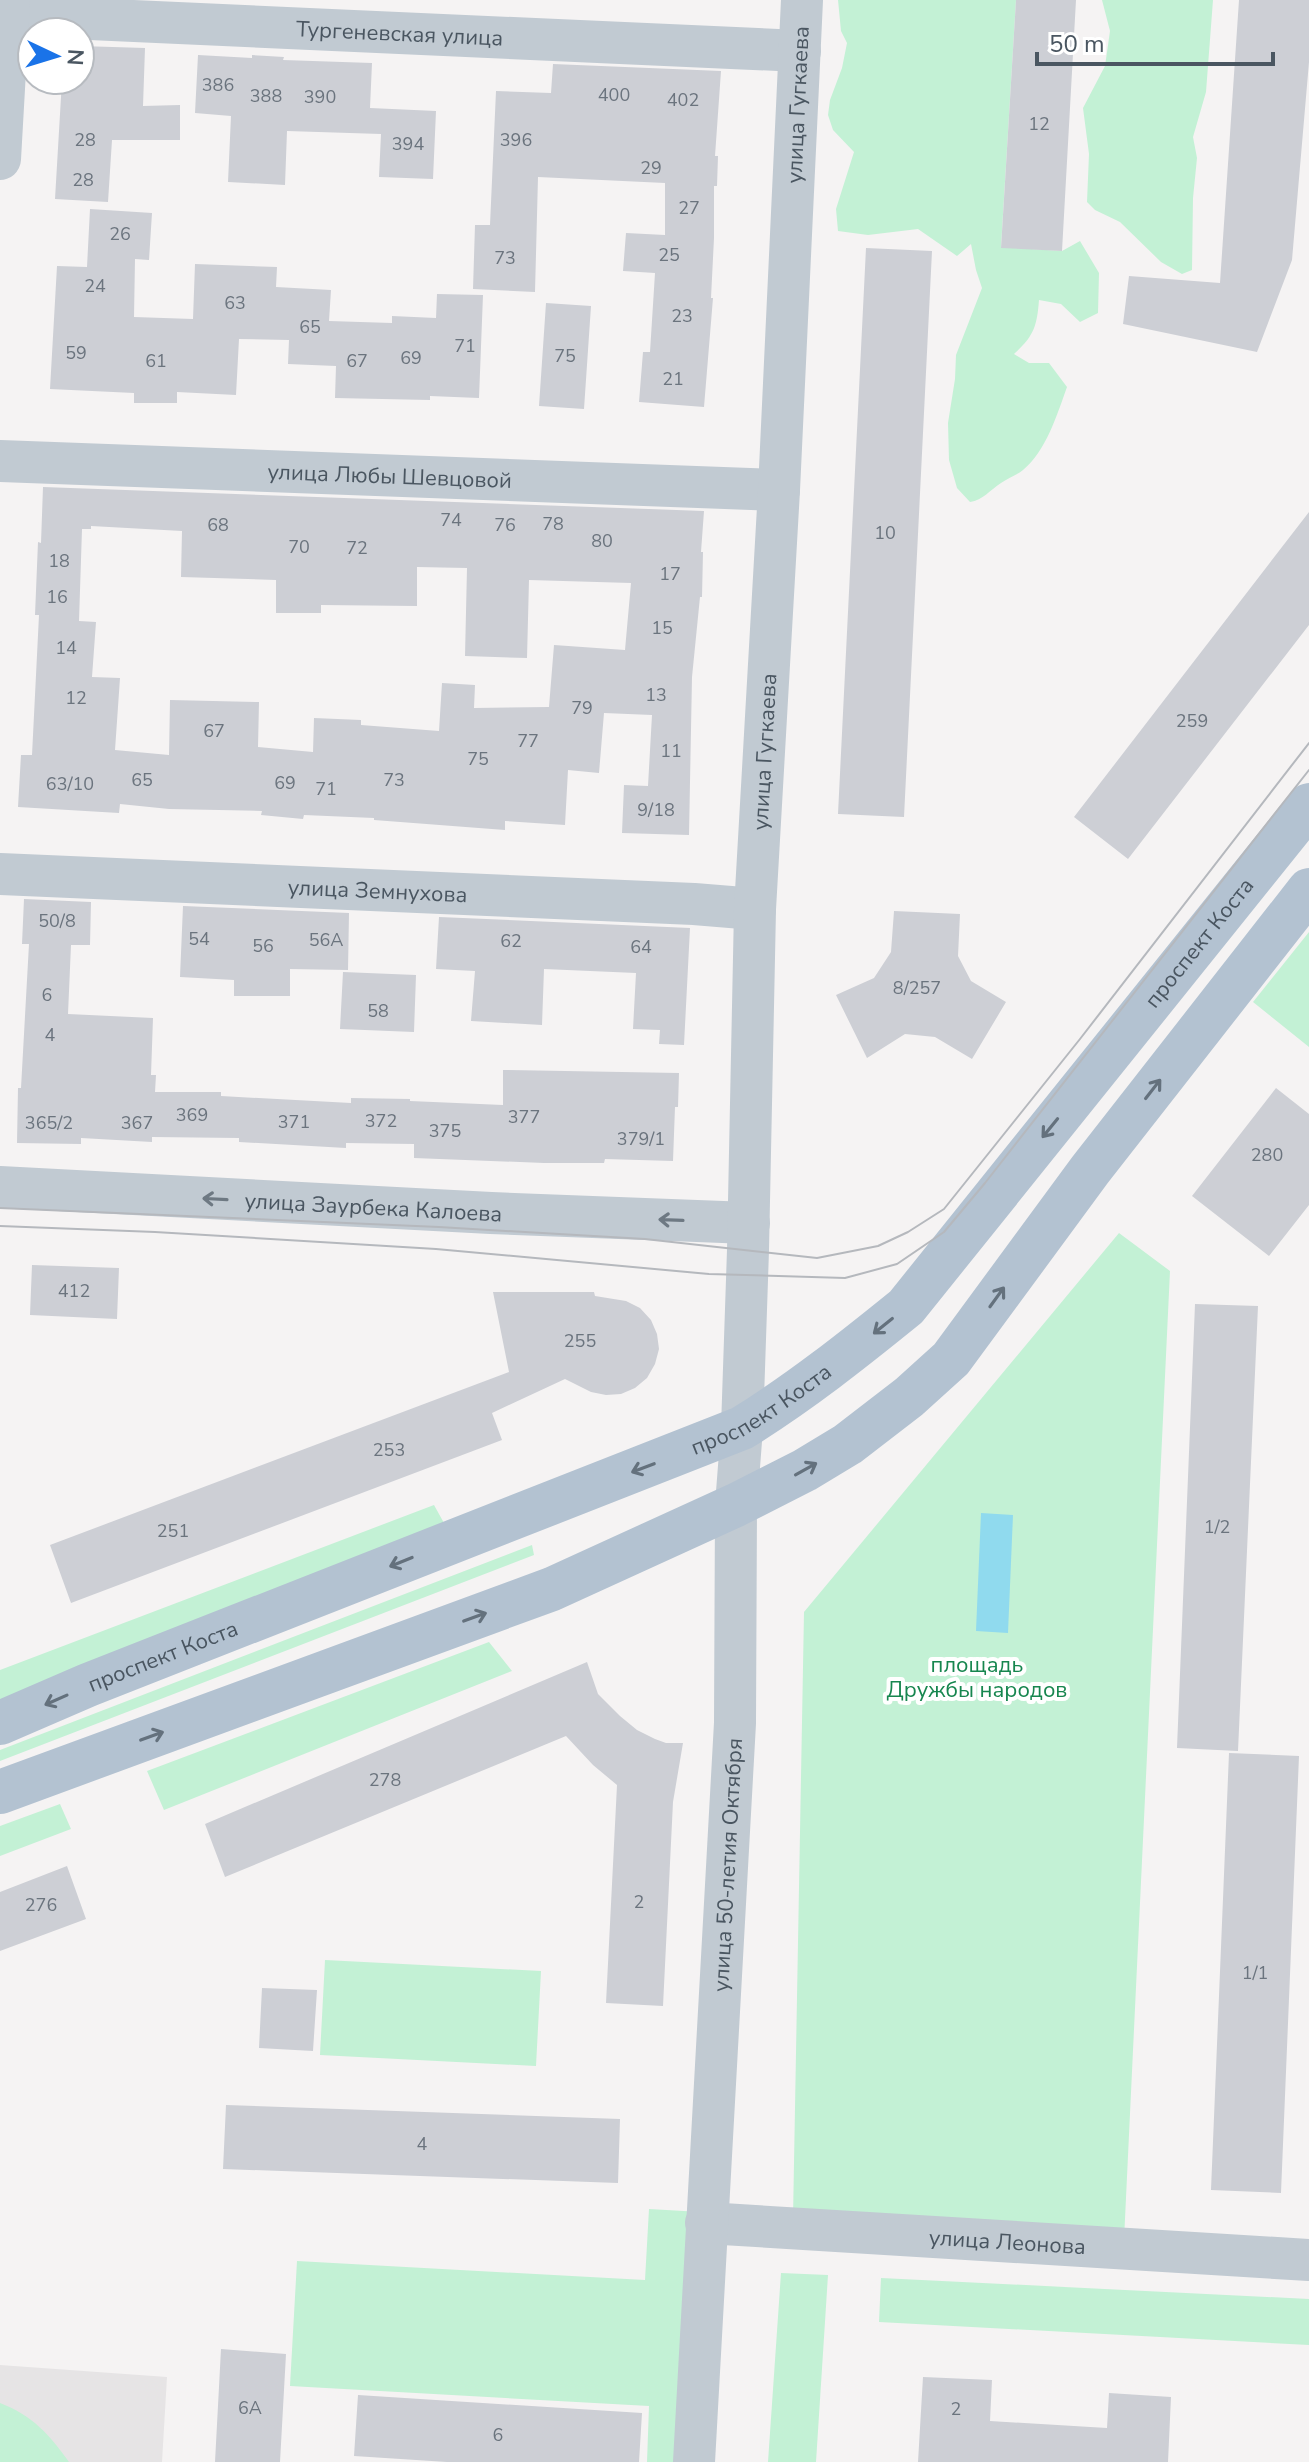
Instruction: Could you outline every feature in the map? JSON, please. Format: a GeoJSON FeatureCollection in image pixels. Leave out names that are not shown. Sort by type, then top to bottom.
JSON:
{"type":"FeatureCollection","features":[{"type":"Feature","properties":{"kind":"main road","name":"проспект Коста"},"geometry":{"type":"LineString","coordinates":[[0,1723],[88,1685],[742,1428],[788,1399],[906,1307],[1309,805]]}},
{"type":"Feature","properties":{"kind":"main road"},"geometry":{"type":"LineString","coordinates":[[0,1792],[552,1589],[736,1505],[848,1444],[909,1397],[951,1359],[1090,1170],[1309,890]]}},
{"type":"Feature","properties":{"kind":"street","name":"улица Гугкаева"},"geometry":{"type":"LineString","coordinates":[[736,1505],[742,1428],[749,1223],[755,909],[802,0]]}},
{"type":"Feature","properties":{"kind":"street","name":"Тургеневская улица"},"geometry":{"type":"LineString","coordinates":[[6,10],[800,51]]}},
{"type":"Feature","properties":{"kind":"street"},"geometry":{"type":"LineString","coordinates":[[0,159],[6,10]]}},
{"type":"Feature","properties":{"kind":"street","name":"улица Любы Шевцовой"},"geometry":{"type":"LineString","coordinates":[[0,461],[779,490]]}},
{"type":"Feature","properties":{"kind":"street","name":"улица Земнухова"},"geometry":{"type":"LineString","coordinates":[[0,874],[755,909]]}},
{"type":"Feature","properties":{"kind":"street","name":"улица Заурбека Калоева"},"geometry":{"type":"LineString","coordinates":[[0,1187],[749,1223]]}},
{"type":"Feature","properties":{"kind":"street","name":"улица 50-летия Октября"},"geometry":{"type":"LineString","coordinates":[[694,2462],[735,1723],[736,1505]]}},
{"type":"Feature","properties":{"kind":"street","name":"улица Леонова"},"geometry":{"type":"LineString","coordinates":[[706,2223],[1309,2260]]}},
{"type":"Feature","properties":{"kind":"shaded area"},"geometry":{"type":"Polygon","coordinates":[[[0,2365],[167,2377],[162,2462],[0,2462],[0,2365]]]}},
{"type":"Feature","properties":{"kind":"green space"},"geometry":{"type":"Polygon","coordinates":[[[838,0],[1016,0],[1001,247],[1062,251],[1080,241],[1099,273],[1098,313],[1080,322],[1061,304],[1039,300],[1033,330],[1014,354],[1029,363],[1049,363],[1067,387],[1050,432],[1031,462],[1021,472],[975,501],[970,502],[957,488],[949,460],[948,423],[956,355],[982,288],[971,244],[957,256],[918,229],[868,235],[838,231],[836,209],[854,152],[833,130],[828,115],[847,43],[841,31],[838,0]]]}},
{"type":"Feature","properties":{"kind":"green space"},"geometry":{"type":"Polygon","coordinates":[[[1102,0],[1213,0],[1206,92],[1193,137],[1197,158],[1192,270],[1182,274],[1161,262],[1120,222],[1095,210],[1087,202],[1089,154],[1083,108],[1105,66],[1110,31],[1102,0]]]}},
{"type":"Feature","properties":{"kind":"green space"},"geometry":{"type":"Polygon","coordinates":[[[1309,932],[1309,1047],[1253,1002],[1309,932]]]}},
{"type":"Feature","properties":{"kind":"green space","name":"площадь Дружбы народов"},"geometry":{"type":"Polygon","coordinates":[[[1119,1233],[1170,1271],[1124,2240],[793,2218],[804,1612],[1119,1233]]]}},
{"type":"Feature","properties":{"kind":"green space"},"geometry":{"type":"Polygon","coordinates":[[[434,1505],[454,1541],[0,1715],[0,1670],[434,1505]]]}},
{"type":"Feature","properties":{"kind":"green space"},"geometry":{"type":"Polygon","coordinates":[[[532,1545],[534,1555],[0,1761],[0,1750],[532,1545]]]}},
{"type":"Feature","properties":{"kind":"green space"},"geometry":{"type":"Polygon","coordinates":[[[489,1642],[512,1671],[164,1810],[147,1771],[489,1642]]]}},
{"type":"Feature","properties":{"kind":"green space"},"geometry":{"type":"Polygon","coordinates":[[[60,1804],[71,1829],[0,1856],[0,1826],[60,1804]]]}},
{"type":"Feature","properties":{"kind":"green space"},"geometry":{"type":"Polygon","coordinates":[[[325,1960],[541,1971],[536,2066],[320,2055],[325,1960]]]}},
{"type":"Feature","properties":{"kind":"green space"},"geometry":{"type":"Polygon","coordinates":[[[649,2209],[701,2212],[687,2462],[647,2462],[649,2406],[290,2386],[297,2261],[645,2280],[649,2209]]]}},
{"type":"Feature","properties":{"kind":"green space"},"geometry":{"type":"Polygon","coordinates":[[[781,2273],[828,2275],[816,2462],[768,2462],[781,2273]]]}},
{"type":"Feature","properties":{"kind":"green space"},"geometry":{"type":"Polygon","coordinates":[[[881,2278],[1309,2299],[1309,2345],[879,2322],[881,2278]]]}},
{"type":"Feature","properties":{"kind":"green space"},"geometry":{"type":"Polygon","coordinates":[[[0,2403],[39,2427],[69,2462],[0,2462],[0,2403]]]}},
{"type":"Feature","properties":{"kind":"water"},"geometry":{"type":"Polygon","coordinates":[[[981,1513],[1013,1515],[1008,1633],[976,1631],[981,1513]]]}},
{"type":"Feature","properties":{"kind":"building"},"geometry":{"type":"Polygon","coordinates":[[[1016,0],[1076,0],[1062,251],[1001,248],[1016,0]]]}},
{"type":"Feature","properties":{"kind":"building"},"geometry":{"type":"Polygon","coordinates":[[[1239,0],[1309,0],[1309,62],[1292,260],[1257,352],[1123,324],[1129,276],[1220,283],[1239,0]]]}},
{"type":"Feature","properties":{"kind":"building"},"geometry":{"type":"Polygon","coordinates":[[[96,46],[145,48],[143,106],[180,105],[180,140],[112,140],[108,202],[55,199],[61,96],[96,96],[96,46]]]}},
{"type":"Feature","properties":{"kind":"building"},"geometry":{"type":"Polygon","coordinates":[[[198,55],[252,58],[252,55],[284,57],[283,60],[372,63],[370,108],[436,111],[433,179],[379,177],[381,134],[287,131],[285,185],[228,182],[231,116],[195,113],[198,55]]]}},
{"type":"Feature","properties":{"kind":"building"},"geometry":{"type":"Polygon","coordinates":[[[553,64],[721,71],[715,156],[718,156],[717,186],[714,186],[713,298],[704,407],[639,402],[643,352],[650,352],[655,273],[623,271],[626,233],[665,235],[665,183],[538,177],[535,292],[473,289],[475,225],[490,225],[496,91],[551,93],[553,64]]]}},
{"type":"Feature","properties":{"kind":"building"},"geometry":{"type":"Polygon","coordinates":[[[90,209],[152,213],[149,260],[135,259],[134,317],[193,319],[195,264],[277,267],[276,287],[331,290],[329,321],[392,323],[392,316],[436,318],[437,294],[483,295],[479,398],[335,398],[336,366],[288,364],[289,340],[239,339],[236,395],[177,392],[177,403],[134,403],[134,393],[50,389],[57,266],[87,267],[90,209]]]}},
{"type":"Feature","properties":{"kind":"building"},"geometry":{"type":"Polygon","coordinates":[[[866,248],[932,251],[904,817],[838,814],[866,248]]]}},
{"type":"Feature","properties":{"kind":"building"},"geometry":{"type":"Polygon","coordinates":[[[546,303],[591,306],[584,409],[539,406],[546,303]]]}},
{"type":"Feature","properties":{"kind":"building"},"geometry":{"type":"Polygon","coordinates":[[[43,487],[704,511],[702,597],[692,677],[689,835],[622,833],[624,785],[648,786],[652,715],[604,713],[599,773],[568,770],[565,825],[505,821],[505,830],[374,818],[304,815],[303,819],[261,815],[262,811],[169,809],[120,804],[119,813],[18,807],[21,755],[32,755],[39,615],[35,615],[38,542],[41,543],[43,487]],[[91,526],[91,529],[82,529],[79,621],[96,622],[92,677],[120,678],[115,750],[169,755],[170,700],[259,702],[258,747],[313,752],[314,718],[361,720],[361,725],[439,731],[442,683],[475,685],[474,708],[549,707],[554,645],[625,650],[631,583],[529,580],[527,658],[465,656],[467,568],[417,567],[417,606],[321,605],[321,613],[276,613],[276,580],[181,577],[182,531],[91,526]]]}},
{"type":"Feature","properties":{"kind":"building"},"geometry":{"type":"Polygon","coordinates":[[[1309,512],[1309,625],[1128,859],[1074,817],[1309,512]]]}},
{"type":"Feature","properties":{"kind":"building"},"geometry":{"type":"Polygon","coordinates":[[[24,899],[91,902],[90,945],[71,945],[68,1014],[153,1018],[151,1075],[156,1075],[155,1092],[221,1092],[221,1096],[351,1103],[351,1098],[503,1105],[503,1070],[679,1073],[673,1161],[605,1159],[604,1163],[544,1163],[414,1158],[414,1144],[346,1143],[346,1148],[239,1142],[239,1138],[152,1137],[152,1142],[81,1138],[81,1144],[17,1143],[29,944],[22,944],[24,899]]]}},
{"type":"Feature","properties":{"kind":"building"},"geometry":{"type":"Polygon","coordinates":[[[183,906],[349,913],[348,970],[290,969],[290,996],[234,996],[234,980],[180,977],[183,906]]]}},
{"type":"Feature","properties":{"kind":"building"},"geometry":{"type":"Polygon","coordinates":[[[894,911],[960,914],[958,956],[971,981],[1006,1002],[972,1059],[935,1037],[905,1034],[867,1058],[836,995],[874,978],[891,952],[894,911]]]}},
{"type":"Feature","properties":{"kind":"building"},"geometry":{"type":"Polygon","coordinates":[[[439,917],[690,928],[684,1045],[659,1044],[660,1030],[633,1029],[636,973],[544,969],[542,1025],[471,1021],[475,971],[436,969],[439,917]]]}},
{"type":"Feature","properties":{"kind":"building"},"geometry":{"type":"Polygon","coordinates":[[[343,972],[416,975],[414,1032],[340,1029],[343,972]]]}},
{"type":"Feature","properties":{"kind":"building"},"geometry":{"type":"Polygon","coordinates":[[[1276,1088],[1309,1114],[1309,1205],[1269,1256],[1192,1196],[1276,1088]]]}},
{"type":"Feature","properties":{"kind":"building"},"geometry":{"type":"Polygon","coordinates":[[[32,1265],[119,1268],[117,1319],[30,1315],[32,1265]]]}},
{"type":"Feature","properties":{"kind":"building"},"geometry":{"type":"Polygon","coordinates":[[[493,1292],[594,1292],[595,1296],[626,1301],[640,1308],[651,1320],[659,1349],[655,1364],[647,1378],[621,1394],[591,1392],[565,1379],[492,1413],[502,1440],[71,1603],[50,1545],[509,1372],[493,1292]]]}},
{"type":"Feature","properties":{"kind":"building"},"geometry":{"type":"Polygon","coordinates":[[[1195,1304],[1258,1306],[1238,1751],[1177,1748],[1195,1304]]]}},
{"type":"Feature","properties":{"kind":"building"},"geometry":{"type":"Polygon","coordinates":[[[587,1662],[598,1694],[620,1716],[655,1739],[666,1743],[683,1743],[673,1802],[663,2006],[606,2003],[617,1785],[566,1736],[225,1877],[205,1824],[587,1662]]]}},
{"type":"Feature","properties":{"kind":"building"},"geometry":{"type":"Polygon","coordinates":[[[1229,1753],[1299,1756],[1281,2193],[1211,2190],[1229,1753]]]}},
{"type":"Feature","properties":{"kind":"building"},"geometry":{"type":"Polygon","coordinates":[[[67,1866],[86,1919],[0,1951],[0,1892],[67,1866]]]}},
{"type":"Feature","properties":{"kind":"building"},"geometry":{"type":"Polygon","coordinates":[[[262,1988],[317,1990],[313,2051],[259,2048],[262,1988]]]}},
{"type":"Feature","properties":{"kind":"building"},"geometry":{"type":"Polygon","coordinates":[[[226,2105],[620,2119],[618,2183],[223,2169],[226,2105]]]}},
{"type":"Feature","properties":{"kind":"building"},"geometry":{"type":"Polygon","coordinates":[[[221,2349],[286,2354],[280,2462],[215,2462],[221,2349]]]}},
{"type":"Feature","properties":{"kind":"building"},"geometry":{"type":"Polygon","coordinates":[[[923,2377],[992,2380],[990,2421],[1107,2428],[1109,2393],[1171,2397],[1168,2462],[918,2462],[923,2377]]]}},
{"type":"Feature","properties":{"kind":"building"},"geometry":{"type":"Polygon","coordinates":[[[358,2395],[642,2413],[639,2462],[447,2462],[354,2456],[358,2395]]]}},
{"type":"Feature","properties":{"kind":"tram line"},"geometry":{"type":"LineString","coordinates":[[0,1208],[645,1239],[817,1258],[878,1246],[908,1232],[944,1209],[1309,743]]}},
{"type":"Feature","properties":{"kind":"tram line"},"geometry":{"type":"LineString","coordinates":[[0,1226],[436,1249],[709,1274],[845,1278],[897,1264],[944,1232],[985,1183],[1309,770]]}}]}
